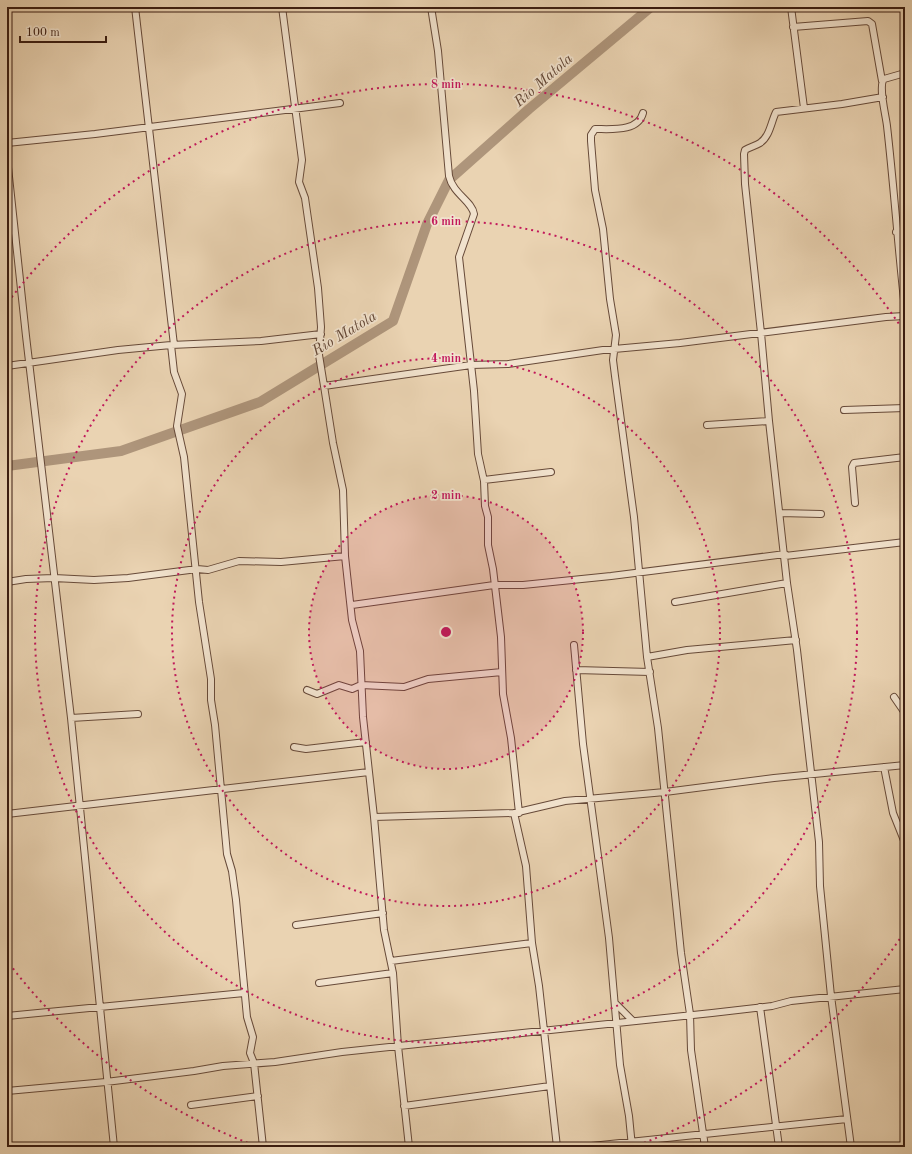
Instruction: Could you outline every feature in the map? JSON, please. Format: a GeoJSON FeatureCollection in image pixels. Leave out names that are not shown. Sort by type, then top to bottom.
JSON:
{"type":"FeatureCollection","features":[{"type":"Feature","properties":{"kind":"street"},"geometry":{"type":"LineString","coordinates":[[135,7],[150,126],[174,372],[182,394],[177,426],[184,457],[197,569],[199,602],[210,672],[211,700],[227,854],[232,871],[236,900],[247,1017],[253,1037],[250,1053],[254,1063],[263,1147]]}},
{"type":"Feature","properties":{"kind":"street"},"geometry":{"type":"LineString","coordinates":[[282,7],[302,160],[299,182],[305,198],[318,288],[320,334],[319,355],[333,443],[343,490],[345,556],[352,605],[352,620],[360,652],[361,685],[384,930],[393,973],[398,1046],[409,1147]]}},
{"type":"Feature","properties":{"kind":"street"},"geometry":{"type":"LineString","coordinates":[[431,7],[438,51],[449,176],[452,187],[472,207],[474,214],[459,257],[471,365],[478,454],[484,480],[488,517],[488,545],[501,637],[503,694],[509,722],[519,804],[517,813],[527,871],[532,943],[544,1031],[557,1147]]}},
{"type":"Feature","properties":{"kind":"street"},"geometry":{"type":"LineString","coordinates":[[791,7],[804,108]]}},
{"type":"Feature","properties":{"kind":"street"},"geometry":{"type":"LineString","coordinates":[[794,27],[868,21],[872,24],[882,81],[901,233],[897,241],[905,309]]}},
{"type":"Feature","properties":{"kind":"street"},"geometry":{"type":"LineString","coordinates":[[882,81],[905,73]]}},
{"type":"Feature","properties":{"kind":"street"},"geometry":{"type":"LineString","coordinates":[[851,1147],[831,996],[820,886],[819,842],[796,640],[787,583],[769,421],[745,184],[744,154],[745,150],[760,144],[769,132],[776,112],[883,97]]}},
{"type":"Feature","properties":{"kind":"street"},"geometry":{"type":"LineString","coordinates":[[7,143],[296,110],[340,103]]}},
{"type":"Feature","properties":{"kind":"street"},"geometry":{"type":"LineString","coordinates":[[643,113],[641,120],[634,126],[595,129],[591,136],[595,190],[603,230],[610,299],[616,335],[615,376],[640,572],[647,657],[665,792],[670,858],[690,1014],[691,1050],[705,1147]]}},
{"type":"Feature","properties":{"kind":"street"},"geometry":{"type":"LineString","coordinates":[[7,158],[29,363],[71,718],[98,1007],[114,1147]]}},
{"type":"Feature","properties":{"kind":"street"},"geometry":{"type":"LineString","coordinates":[[324,386],[471,365],[508,364],[615,349],[905,316]]}},
{"type":"Feature","properties":{"kind":"street"},"geometry":{"type":"LineString","coordinates":[[7,366],[85,354],[172,345],[261,342],[320,334]]}},
{"type":"Feature","properties":{"kind":"street"},"geometry":{"type":"LineString","coordinates":[[844,410],[905,408]]}},
{"type":"Feature","properties":{"kind":"street"},"geometry":{"type":"LineString","coordinates":[[707,425],[769,421]]}},
{"type":"Feature","properties":{"kind":"street"},"geometry":{"type":"LineString","coordinates":[[855,503],[852,466],[854,463],[905,457]]}},
{"type":"Feature","properties":{"kind":"street"},"geometry":{"type":"LineString","coordinates":[[484,480],[551,472]]}},
{"type":"Feature","properties":{"kind":"street"},"geometry":{"type":"LineString","coordinates":[[780,513],[822,514]]}},
{"type":"Feature","properties":{"kind":"street"},"geometry":{"type":"LineString","coordinates":[[352,605],[494,585],[523,585],[905,542]]}},
{"type":"Feature","properties":{"kind":"street"},"geometry":{"type":"LineString","coordinates":[[7,582],[26,579],[54,578],[94,580],[149,576],[197,569],[208,570],[239,561],[281,562],[345,556]]}},
{"type":"Feature","properties":{"kind":"street"},"geometry":{"type":"LineString","coordinates":[[675,602],[787,583]]}},
{"type":"Feature","properties":{"kind":"street"},"geometry":{"type":"LineString","coordinates":[[647,657],[687,650],[796,640]]}},
{"type":"Feature","properties":{"kind":"street"},"geometry":{"type":"LineString","coordinates":[[574,645],[583,744],[592,799],[615,1003],[620,1065],[629,1116],[632,1145]]}},
{"type":"Feature","properties":{"kind":"street"},"geometry":{"type":"LineString","coordinates":[[576,670],[650,672]]}},
{"type":"Feature","properties":{"kind":"street"},"geometry":{"type":"LineString","coordinates":[[307,690],[318,694],[337,686],[352,689],[361,685],[404,687],[428,679],[502,672]]}},
{"type":"Feature","properties":{"kind":"street"},"geometry":{"type":"LineString","coordinates":[[894,697],[905,713]]}},
{"type":"Feature","properties":{"kind":"street"},"geometry":{"type":"LineString","coordinates":[[71,718],[138,714]]}},
{"type":"Feature","properties":{"kind":"street"},"geometry":{"type":"LineString","coordinates":[[294,747],[306,749],[366,742]]}},
{"type":"Feature","properties":{"kind":"street"},"geometry":{"type":"LineString","coordinates":[[374,817],[517,813],[565,801],[665,792],[774,778],[811,776],[905,765]]}},
{"type":"Feature","properties":{"kind":"street"},"geometry":{"type":"LineString","coordinates":[[884,767],[893,813],[905,843]]}},
{"type":"Feature","properties":{"kind":"street"},"geometry":{"type":"LineString","coordinates":[[7,814],[369,772]]}},
{"type":"Feature","properties":{"kind":"street"},"geometry":{"type":"LineString","coordinates":[[519,804],[526,811]]}},
{"type":"Feature","properties":{"kind":"street"},"geometry":{"type":"LineString","coordinates":[[296,925],[383,913]]}},
{"type":"Feature","properties":{"kind":"street"},"geometry":{"type":"LineString","coordinates":[[391,961],[532,943]]}},
{"type":"Feature","properties":{"kind":"street"},"geometry":{"type":"LineString","coordinates":[[319,983],[393,973]]}},
{"type":"Feature","properties":{"kind":"street"},"geometry":{"type":"LineString","coordinates":[[7,1091],[106,1082],[398,1046],[772,1006],[784,1002],[905,989]]}},
{"type":"Feature","properties":{"kind":"street"},"geometry":{"type":"LineString","coordinates":[[7,1016],[244,993]]}},
{"type":"Feature","properties":{"kind":"street"},"geometry":{"type":"LineString","coordinates":[[615,1003],[632,1020]]}},
{"type":"Feature","properties":{"kind":"street"},"geometry":{"type":"LineString","coordinates":[[760,1007],[779,1147]]}},
{"type":"Feature","properties":{"kind":"street"},"geometry":{"type":"LineString","coordinates":[[404,1106],[550,1086]]}},
{"type":"Feature","properties":{"kind":"street"},"geometry":{"type":"LineString","coordinates":[[191,1105],[258,1096]]}},
{"type":"Feature","properties":{"kind":"street"},"geometry":{"type":"LineString","coordinates":[[582,1147],[632,1145],[703,1135],[848,1119]]}},
{"type":"Feature","properties":{"kind":"waterway","name":"Rio Matola"},"geometry":{"type":"LineString","coordinates":[[7,466],[121,451],[260,402],[393,321],[427,224],[449,180],[529,109],[651,7]]}}]}
